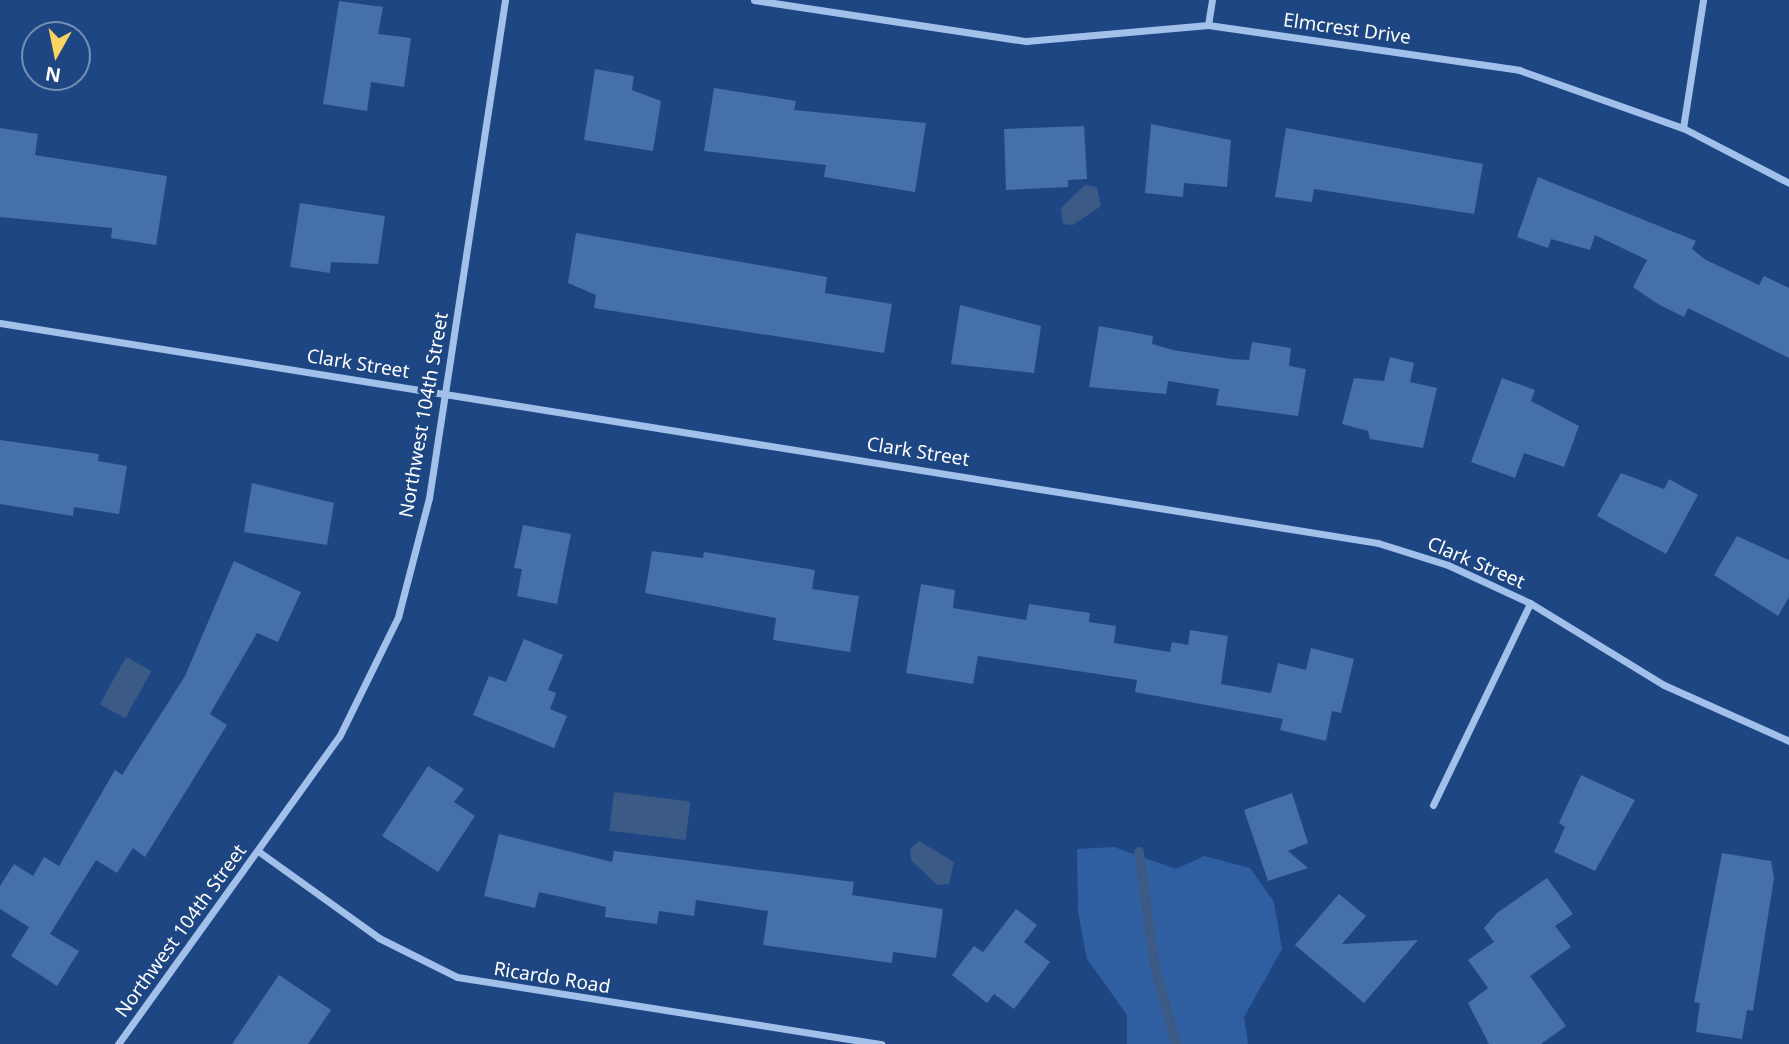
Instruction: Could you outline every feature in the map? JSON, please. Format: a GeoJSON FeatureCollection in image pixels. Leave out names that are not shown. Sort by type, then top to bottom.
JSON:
{"type":"FeatureCollection","features":[{"type":"Feature","properties":{"kind":"street","name":"Northwest 104th Street"},"geometry":{"type":"LineString","coordinates":[[118,1044],[339,737],[398,617],[429,498],[505,0]]}},
{"type":"Feature","properties":{"kind":"street","name":"Elmcrest Drive"},"geometry":{"type":"LineString","coordinates":[[754,0],[1026,41],[1208,25],[1519,70],[1683,128],[1789,183]]}},
{"type":"Feature","properties":{"kind":"street"},"geometry":{"type":"LineString","coordinates":[[1208,25],[1212,0]]}},
{"type":"Feature","properties":{"kind":"street"},"geometry":{"type":"LineString","coordinates":[[1683,128],[1703,0]]}},
{"type":"Feature","properties":{"kind":"street","name":"Clark Street"},"geometry":{"type":"LineString","coordinates":[[0,323],[1378,543],[1448,565],[1530,603],[1664,685],[1789,741]]}},
{"type":"Feature","properties":{"kind":"street"},"geometry":{"type":"LineString","coordinates":[[1433,804],[1530,603]]}},
{"type":"Feature","properties":{"kind":"street","name":"Ricardo Road"},"geometry":{"type":"LineString","coordinates":[[258,851],[379,938],[457,977],[879,1043]]}},
{"type":"Feature","properties":{"kind":"shaded area"},"geometry":{"type":"Polygon","coordinates":[[[1085,185],[1097,187],[1101,206],[1073,225],[1063,224],[1061,208],[1085,185]]]}},
{"type":"Feature","properties":{"kind":"shaded area"},"geometry":{"type":"Polygon","coordinates":[[[126,657],[151,671],[125,718],[100,704],[126,657]]]}},
{"type":"Feature","properties":{"kind":"shaded area"},"geometry":{"type":"Polygon","coordinates":[[[614,792],[690,801],[686,840],[609,831],[614,792]]]}},
{"type":"Feature","properties":{"kind":"shaded area"},"geometry":{"type":"Polygon","coordinates":[[[919,841],[954,862],[949,884],[937,885],[911,860],[910,849],[919,841]]]}},
{"type":"Feature","properties":{"kind":"shaded area"},"geometry":{"type":"Polygon","coordinates":[[[1114,847],[1176,869],[1204,856],[1250,868],[1274,902],[1282,949],[1244,1017],[1248,1044],[1127,1044],[1127,1015],[1087,959],[1078,912],[1077,849],[1114,847]]]}},
{"type":"Feature","properties":{"kind":"building"},"geometry":{"type":"Polygon","coordinates":[[[339,1],[383,7],[378,34],[411,38],[404,87],[371,82],[367,111],[323,104],[339,1]]]}},
{"type":"Feature","properties":{"kind":"building"},"geometry":{"type":"Polygon","coordinates":[[[595,69],[634,76],[632,90],[661,101],[653,151],[584,140],[595,69]]]}},
{"type":"Feature","properties":{"kind":"building"},"geometry":{"type":"Polygon","coordinates":[[[714,88],[796,101],[794,110],[926,123],[915,192],[824,177],[826,165],[704,151],[714,88]]]}},
{"type":"Feature","properties":{"kind":"building"},"geometry":{"type":"Polygon","coordinates":[[[1151,124],[1231,140],[1227,187],[1184,183],[1183,197],[1145,193],[1151,124]]]}},
{"type":"Feature","properties":{"kind":"building"},"geometry":{"type":"Polygon","coordinates":[[[1084,126],[1087,179],[1068,180],[1068,187],[1006,190],[1004,129],[1084,126]]]}},
{"type":"Feature","properties":{"kind":"building"},"geometry":{"type":"Polygon","coordinates":[[[0,128],[38,134],[35,155],[167,176],[156,245],[111,238],[112,228],[0,217],[0,128]]]}},
{"type":"Feature","properties":{"kind":"building"},"geometry":{"type":"Polygon","coordinates":[[[1286,128],[1483,164],[1474,214],[1314,189],[1312,202],[1275,197],[1286,128]]]}},
{"type":"Feature","properties":{"kind":"building"},"geometry":{"type":"Polygon","coordinates":[[[1538,177],[1696,241],[1692,249],[1706,260],[1759,285],[1764,276],[1789,288],[1789,358],[1688,308],[1684,317],[1658,304],[1633,287],[1647,260],[1595,235],[1590,250],[1551,239],[1548,248],[1517,237],[1538,177]]]}},
{"type":"Feature","properties":{"kind":"building"},"geometry":{"type":"Polygon","coordinates":[[[300,203],[385,216],[378,264],[331,262],[330,273],[290,267],[300,203]]]}},
{"type":"Feature","properties":{"kind":"building"},"geometry":{"type":"Polygon","coordinates":[[[576,233],[827,277],[825,293],[892,304],[884,353],[594,308],[596,295],[568,283],[576,233]]]}},
{"type":"Feature","properties":{"kind":"building"},"geometry":{"type":"Polygon","coordinates":[[[960,305],[1041,326],[1034,373],[951,364],[960,305]]]}},
{"type":"Feature","properties":{"kind":"building"},"geometry":{"type":"Polygon","coordinates":[[[1099,326],[1153,336],[1152,344],[1173,350],[1231,359],[1249,360],[1252,342],[1291,348],[1289,366],[1306,369],[1298,416],[1216,405],[1219,389],[1168,381],[1166,394],[1089,387],[1099,326]]]}},
{"type":"Feature","properties":{"kind":"building"},"geometry":{"type":"Polygon","coordinates":[[[1390,357],[1414,363],[1410,382],[1437,388],[1423,448],[1370,439],[1368,431],[1342,424],[1354,378],[1384,381],[1390,357]]]}},
{"type":"Feature","properties":{"kind":"building"},"geometry":{"type":"Polygon","coordinates":[[[1502,378],[1535,390],[1531,401],[1579,426],[1564,467],[1524,453],[1515,478],[1471,462],[1502,378]]]}},
{"type":"Feature","properties":{"kind":"building"},"geometry":{"type":"Polygon","coordinates":[[[0,440],[99,454],[98,461],[127,466],[119,514],[74,507],[73,516],[0,504],[0,440]]]}},
{"type":"Feature","properties":{"kind":"building"},"geometry":{"type":"Polygon","coordinates":[[[1621,473],[1664,489],[1669,479],[1698,495],[1666,554],[1597,516],[1621,473]]]}},
{"type":"Feature","properties":{"kind":"building"},"geometry":{"type":"Polygon","coordinates":[[[252,483],[334,503],[327,545],[244,532],[252,483]]]}},
{"type":"Feature","properties":{"kind":"building"},"geometry":{"type":"Polygon","coordinates":[[[523,525],[571,534],[557,604],[517,596],[522,569],[514,568],[523,525]]]}},
{"type":"Feature","properties":{"kind":"building"},"geometry":{"type":"Polygon","coordinates":[[[1737,536],[1789,560],[1789,597],[1778,616],[1714,575],[1737,536]]]}},
{"type":"Feature","properties":{"kind":"building"},"geometry":{"type":"Polygon","coordinates":[[[652,551],[703,558],[704,552],[815,570],[812,589],[859,596],[850,652],[773,640],[776,618],[645,593],[652,551]]]}},
{"type":"Feature","properties":{"kind":"building"},"geometry":{"type":"Polygon","coordinates":[[[234,561],[301,592],[278,642],[257,633],[210,714],[227,725],[145,857],[133,848],[117,873],[96,860],[50,934],[79,951],[57,986],[11,956],[29,927],[0,909],[0,886],[14,864],[33,876],[44,857],[59,866],[115,770],[122,775],[185,676],[234,561]]]}},
{"type":"Feature","properties":{"kind":"building"},"geometry":{"type":"Polygon","coordinates":[[[921,584],[955,590],[953,608],[1026,620],[1029,604],[1090,613],[1089,622],[1116,626],[1114,643],[1170,652],[1172,642],[1188,645],[1190,630],[1228,636],[1221,684],[1271,693],[1278,663],[1306,670],[1311,648],[1354,659],[1341,713],[1332,711],[1326,741],[1280,730],[1283,719],[1135,692],[1137,680],[978,656],[973,684],[906,673],[921,584]]]}},
{"type":"Feature","properties":{"kind":"building"},"geometry":{"type":"Polygon","coordinates":[[[524,639],[563,655],[548,690],[556,693],[550,709],[567,716],[554,748],[473,715],[489,676],[506,682],[524,639]]]}},
{"type":"Feature","properties":{"kind":"building"},"geometry":{"type":"Polygon","coordinates":[[[428,766],[464,789],[454,802],[475,816],[438,872],[382,836],[428,766]]]}},
{"type":"Feature","properties":{"kind":"building"},"geometry":{"type":"Polygon","coordinates":[[[1581,775],[1635,800],[1595,871],[1554,852],[1565,827],[1559,823],[1581,775]]]}},
{"type":"Feature","properties":{"kind":"building"},"geometry":{"type":"Polygon","coordinates":[[[1292,793],[1308,843],[1288,851],[1308,868],[1268,881],[1244,810],[1292,793]]]}},
{"type":"Feature","properties":{"kind":"building"},"geometry":{"type":"Polygon","coordinates":[[[499,834],[612,862],[614,851],[854,882],[852,895],[943,909],[936,958],[893,952],[892,963],[763,945],[768,911],[696,900],[694,916],[659,911],[657,924],[605,917],[606,907],[539,892],[535,908],[484,896],[499,834]]]}},
{"type":"Feature","properties":{"kind":"building"},"geometry":{"type":"Polygon","coordinates":[[[1722,853],[1771,861],[1774,878],[1753,1011],[1747,1010],[1742,1039],[1696,1032],[1700,1003],[1694,1002],[1722,853]]]}},
{"type":"Feature","properties":{"kind":"building"},"geometry":{"type":"Polygon","coordinates":[[[1547,878],[1573,914],[1555,926],[1571,947],[1530,976],[1566,1026],[1541,1044],[1489,1044],[1468,1003],[1488,988],[1468,960],[1494,942],[1484,928],[1497,913],[1547,878]]]}},
{"type":"Feature","properties":{"kind":"building"},"geometry":{"type":"Polygon","coordinates":[[[1339,894],[1366,916],[1342,944],[1418,940],[1364,1003],[1295,945],[1339,894]]]}},
{"type":"Feature","properties":{"kind":"building"},"geometry":{"type":"Polygon","coordinates":[[[1016,909],[1037,925],[1024,942],[1050,962],[1014,1009],[994,994],[987,1003],[952,975],[974,946],[983,952],[1016,909]]]}},
{"type":"Feature","properties":{"kind":"building"},"geometry":{"type":"Polygon","coordinates":[[[279,975],[331,1010],[308,1044],[232,1044],[279,975]]]}},
{"type":"Feature","properties":{"kind":"waterway"},"geometry":{"type":"LineString","coordinates":[[1139,852],[1155,967],[1176,1044]]}}]}
